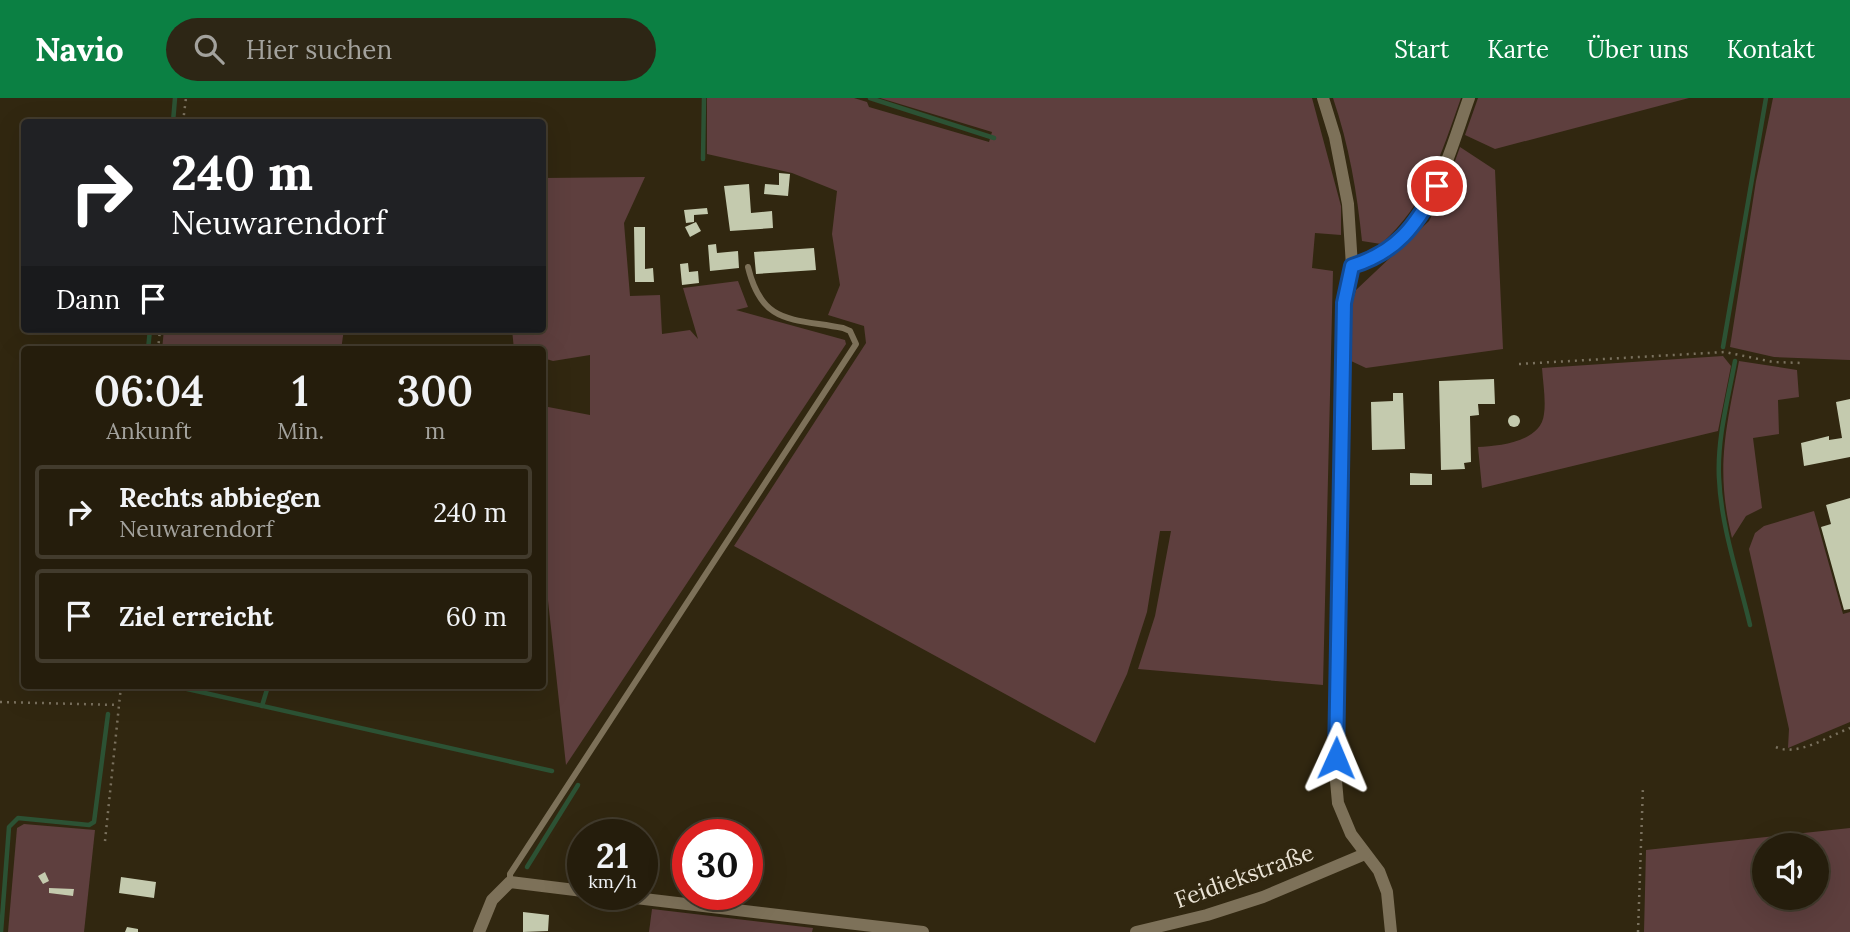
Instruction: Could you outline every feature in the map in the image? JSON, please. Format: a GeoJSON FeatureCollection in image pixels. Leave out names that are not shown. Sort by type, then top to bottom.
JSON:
{"type":"FeatureCollection","features":[{"type":"Feature","properties":{"kind":"street"},"geometry":{"type":"LineString","coordinates":[[1323,98],[1335,137],[1348,204],[1352,266],[1344,303],[1342,335],[1336,780],[1338,803],[1351,834],[1379,871],[1387,892],[1391,932]]}},
{"type":"Feature","properties":{"kind":"street"},"geometry":{"type":"LineString","coordinates":[[1352,266],[1377,258],[1421,217],[1437,186],[1469,98]]}},
{"type":"Feature","properties":{"kind":"street","name":"Feidiekstraße"},"geometry":{"type":"LineString","coordinates":[[1136,932],[1252,900],[1365,854]]}},
{"type":"Feature","properties":{"kind":"street"},"geometry":{"type":"LineString","coordinates":[[479,932],[492,900],[510,882],[567,888]]}},
{"type":"Feature","properties":{"kind":"street"},"geometry":{"type":"LineString","coordinates":[[658,901],[923,932]]}},
{"type":"Feature","properties":{"kind":"lane"},"geometry":{"type":"LineString","coordinates":[[510,882],[510,874],[567,784],[856,344],[850,331],[770,311],[760,302],[748,267]]}},
{"type":"Feature","properties":{"kind":"path"},"geometry":{"type":"LineString","coordinates":[[183,119],[186,98]]}},
{"type":"Feature","properties":{"kind":"path"},"geometry":{"type":"LineString","coordinates":[[1519,364],[1725,352],[1773,362],[1802,363]]}},
{"type":"Feature","properties":{"kind":"path"},"geometry":{"type":"LineString","coordinates":[[105,841],[121,689]]}},
{"type":"Feature","properties":{"kind":"path"},"geometry":{"type":"LineString","coordinates":[[0,702],[119,705]]}},
{"type":"Feature","properties":{"kind":"path"},"geometry":{"type":"LineString","coordinates":[[1776,747],[1786,751],[1798,749],[1850,728]]}},
{"type":"Feature","properties":{"kind":"path"},"geometry":{"type":"LineString","coordinates":[[1638,932],[1643,786]]}},
{"type":"Feature","properties":{"kind":"shaded area"},"geometry":{"type":"Polygon","coordinates":[[[707,98],[854,98],[867,102],[869,107],[989,142],[992,132],[880,98],[1312,98],[1341,206],[1341,235],[1315,233],[1312,268],[1333,271],[1323,685],[1138,669],[1155,616],[1171,531],[1160,531],[1147,612],[1127,674],[1095,743],[734,546],[866,343],[864,326],[828,315],[840,285],[832,234],[837,191],[792,173],[707,154],[707,98]]]}},
{"type":"Feature","properties":{"kind":"shaded area"},"geometry":{"type":"Polygon","coordinates":[[[1333,98],[1461,98],[1431,177],[1410,212],[1381,244],[1362,241],[1352,169],[1333,98]]]}},
{"type":"Feature","properties":{"kind":"shaded area"},"geometry":{"type":"Polygon","coordinates":[[[1478,98],[1689,98],[1495,149],[1465,135],[1478,98]]]}},
{"type":"Feature","properties":{"kind":"shaded area"},"geometry":{"type":"Polygon","coordinates":[[[1773,98],[1850,98],[1850,360],[1774,357],[1730,347],[1756,181],[1773,98]]]}},
{"type":"Feature","properties":{"kind":"shaded area"},"geometry":{"type":"Polygon","coordinates":[[[1460,147],[1495,170],[1503,349],[1366,368],[1351,361],[1352,303],[1356,290],[1429,221],[1445,189],[1460,147]]]}},
{"type":"Feature","properties":{"kind":"shaded area"},"geometry":{"type":"Polygon","coordinates":[[[645,177],[624,223],[630,296],[660,295],[662,334],[690,330],[698,339],[683,288],[738,281],[748,307],[736,310],[845,340],[846,344],[566,765],[546,582],[546,407],[590,415],[590,355],[553,361],[546,359],[546,346],[514,346],[512,333],[546,333],[546,178],[645,177]]]}},
{"type":"Feature","properties":{"kind":"shaded area"},"geometry":{"type":"Polygon","coordinates":[[[164,333],[343,333],[342,346],[162,346],[164,333]]]}},
{"type":"Feature","properties":{"kind":"shaded area"},"geometry":{"type":"Polygon","coordinates":[[[1723,356],[1731,366],[1718,431],[1482,488],[1478,447],[1518,441],[1536,431],[1541,423],[1545,403],[1542,368],[1723,356]]]}},
{"type":"Feature","properties":{"kind":"shaded area"},"geometry":{"type":"Polygon","coordinates":[[[1739,361],[1797,370],[1799,397],[1778,400],[1779,434],[1753,438],[1762,508],[1746,516],[1732,538],[1723,470],[1739,361]]]}},
{"type":"Feature","properties":{"kind":"shaded area"},"geometry":{"type":"Polygon","coordinates":[[[1814,511],[1843,614],[1850,612],[1850,722],[1788,748],[1789,729],[1749,549],[1755,533],[1764,526],[1814,511]]]}},
{"type":"Feature","properties":{"kind":"shaded area"},"geometry":{"type":"Polygon","coordinates":[[[24,824],[95,830],[84,932],[8,932],[17,828],[24,824]]]}},
{"type":"Feature","properties":{"kind":"shaded area"},"geometry":{"type":"Polygon","coordinates":[[[1850,828],[1850,932],[1644,932],[1646,850],[1752,839],[1752,910],[1829,910],[1829,833],[1804,833],[1850,828]]]}},
{"type":"Feature","properties":{"kind":"shaded area"},"geometry":{"type":"Polygon","coordinates":[[[652,910],[658,910],[813,928],[812,932],[649,932],[652,910]]]}},
{"type":"Feature","properties":{"kind":"building"},"geometry":{"type":"Polygon","coordinates":[[[779,173],[790,174],[788,196],[764,194],[765,184],[779,185],[779,173]]]}},
{"type":"Feature","properties":{"kind":"building"},"geometry":{"type":"Polygon","coordinates":[[[749,184],[751,213],[772,211],[773,228],[730,231],[724,186],[749,184]]]}},
{"type":"Feature","properties":{"kind":"building"},"geometry":{"type":"Polygon","coordinates":[[[707,208],[708,214],[694,215],[694,222],[686,223],[684,210],[707,208]]]}},
{"type":"Feature","properties":{"kind":"building"},"geometry":{"type":"Polygon","coordinates":[[[696,222],[701,231],[690,237],[685,227],[696,222]]]}},
{"type":"Feature","properties":{"kind":"building"},"geometry":{"type":"Polygon","coordinates":[[[634,227],[645,227],[645,269],[653,268],[654,282],[635,282],[634,227]]]}},
{"type":"Feature","properties":{"kind":"building"},"geometry":{"type":"Polygon","coordinates":[[[716,244],[717,253],[738,251],[739,268],[710,271],[708,245],[716,244]]]}},
{"type":"Feature","properties":{"kind":"building"},"geometry":{"type":"Polygon","coordinates":[[[814,248],[816,270],[756,274],[754,252],[814,248]]]}},
{"type":"Feature","properties":{"kind":"building"},"geometry":{"type":"Polygon","coordinates":[[[688,263],[689,272],[698,271],[699,283],[682,285],[680,264],[688,263]]]}},
{"type":"Feature","properties":{"kind":"building"},"geometry":{"type":"Polygon","coordinates":[[[1494,379],[1495,404],[1478,404],[1479,415],[1470,416],[1471,462],[1464,463],[1465,469],[1441,470],[1439,381],[1494,379]]]}},
{"type":"Feature","properties":{"kind":"building"},"geometry":{"type":"Polygon","coordinates":[[[1393,393],[1403,393],[1405,449],[1372,450],[1371,402],[1393,401],[1393,393]]]}},
{"type":"Feature","properties":{"kind":"building"},"geometry":{"type":"Polygon","coordinates":[[[1850,399],[1850,457],[1804,466],[1801,443],[1829,436],[1829,440],[1842,438],[1836,402],[1850,399]]]}},
{"type":"Feature","properties":{"kind":"building"},"geometry":{"type":"Polygon","coordinates":[[[1509,416],[1519,416],[1519,426],[1509,426],[1509,416]]]}},
{"type":"Feature","properties":{"kind":"building"},"geometry":{"type":"Polygon","coordinates":[[[1410,473],[1432,474],[1432,485],[1410,485],[1410,473]]]}},
{"type":"Feature","properties":{"kind":"building"},"geometry":{"type":"Polygon","coordinates":[[[1850,498],[1850,609],[1844,610],[1821,527],[1831,524],[1826,505],[1850,498]]]}},
{"type":"Feature","properties":{"kind":"building"},"geometry":{"type":"Polygon","coordinates":[[[45,872],[49,881],[43,884],[38,876],[45,872]]]}},
{"type":"Feature","properties":{"kind":"building"},"geometry":{"type":"Polygon","coordinates":[[[121,877],[156,882],[154,898],[119,893],[121,877]]]}},
{"type":"Feature","properties":{"kind":"building"},"geometry":{"type":"Polygon","coordinates":[[[49,888],[74,889],[73,896],[49,893],[49,888]]]}},
{"type":"Feature","properties":{"kind":"building"},"geometry":{"type":"Polygon","coordinates":[[[523,912],[549,915],[548,931],[523,932],[523,912]]]}},
{"type":"Feature","properties":{"kind":"building"},"geometry":{"type":"Polygon","coordinates":[[[127,927],[138,929],[138,932],[125,932],[127,927]]]}},
{"type":"Feature","properties":{"kind":"waterway"},"geometry":{"type":"LineString","coordinates":[[173,119],[175,98]]}},
{"type":"Feature","properties":{"kind":"waterway"},"geometry":{"type":"LineString","coordinates":[[703,159],[704,98]]}},
{"type":"Feature","properties":{"kind":"waterway"},"geometry":{"type":"LineString","coordinates":[[870,98],[994,138]]}},
{"type":"Feature","properties":{"kind":"waterway"},"geometry":{"type":"LineString","coordinates":[[1723,347],[1766,98]]}},
{"type":"Feature","properties":{"kind":"waterway"},"geometry":{"type":"LineString","coordinates":[[148,346],[150,333]]}},
{"type":"Feature","properties":{"kind":"waterway"},"geometry":{"type":"LineString","coordinates":[[1735,361],[1721,434],[1720,496],[1750,625]]}},
{"type":"Feature","properties":{"kind":"waterway"},"geometry":{"type":"LineString","coordinates":[[187,689],[552,771]]}},
{"type":"Feature","properties":{"kind":"waterway"},"geometry":{"type":"LineString","coordinates":[[262,706],[267,689]]}},
{"type":"Feature","properties":{"kind":"waterway"},"geometry":{"type":"LineString","coordinates":[[1,932],[9,827],[18,818],[89,825],[94,822],[108,714]]}},
{"type":"Feature","properties":{"kind":"waterway"},"geometry":{"type":"LineString","coordinates":[[527,867],[578,785]]}},
{"type":"Feature","properties":{"kind":"route"},"geometry":{"type":"LineString","coordinates":[[1336,758],[1344,303],[1352,266],[1377,258],[1401,239],[1421,217],[1437,186]]}}]}
